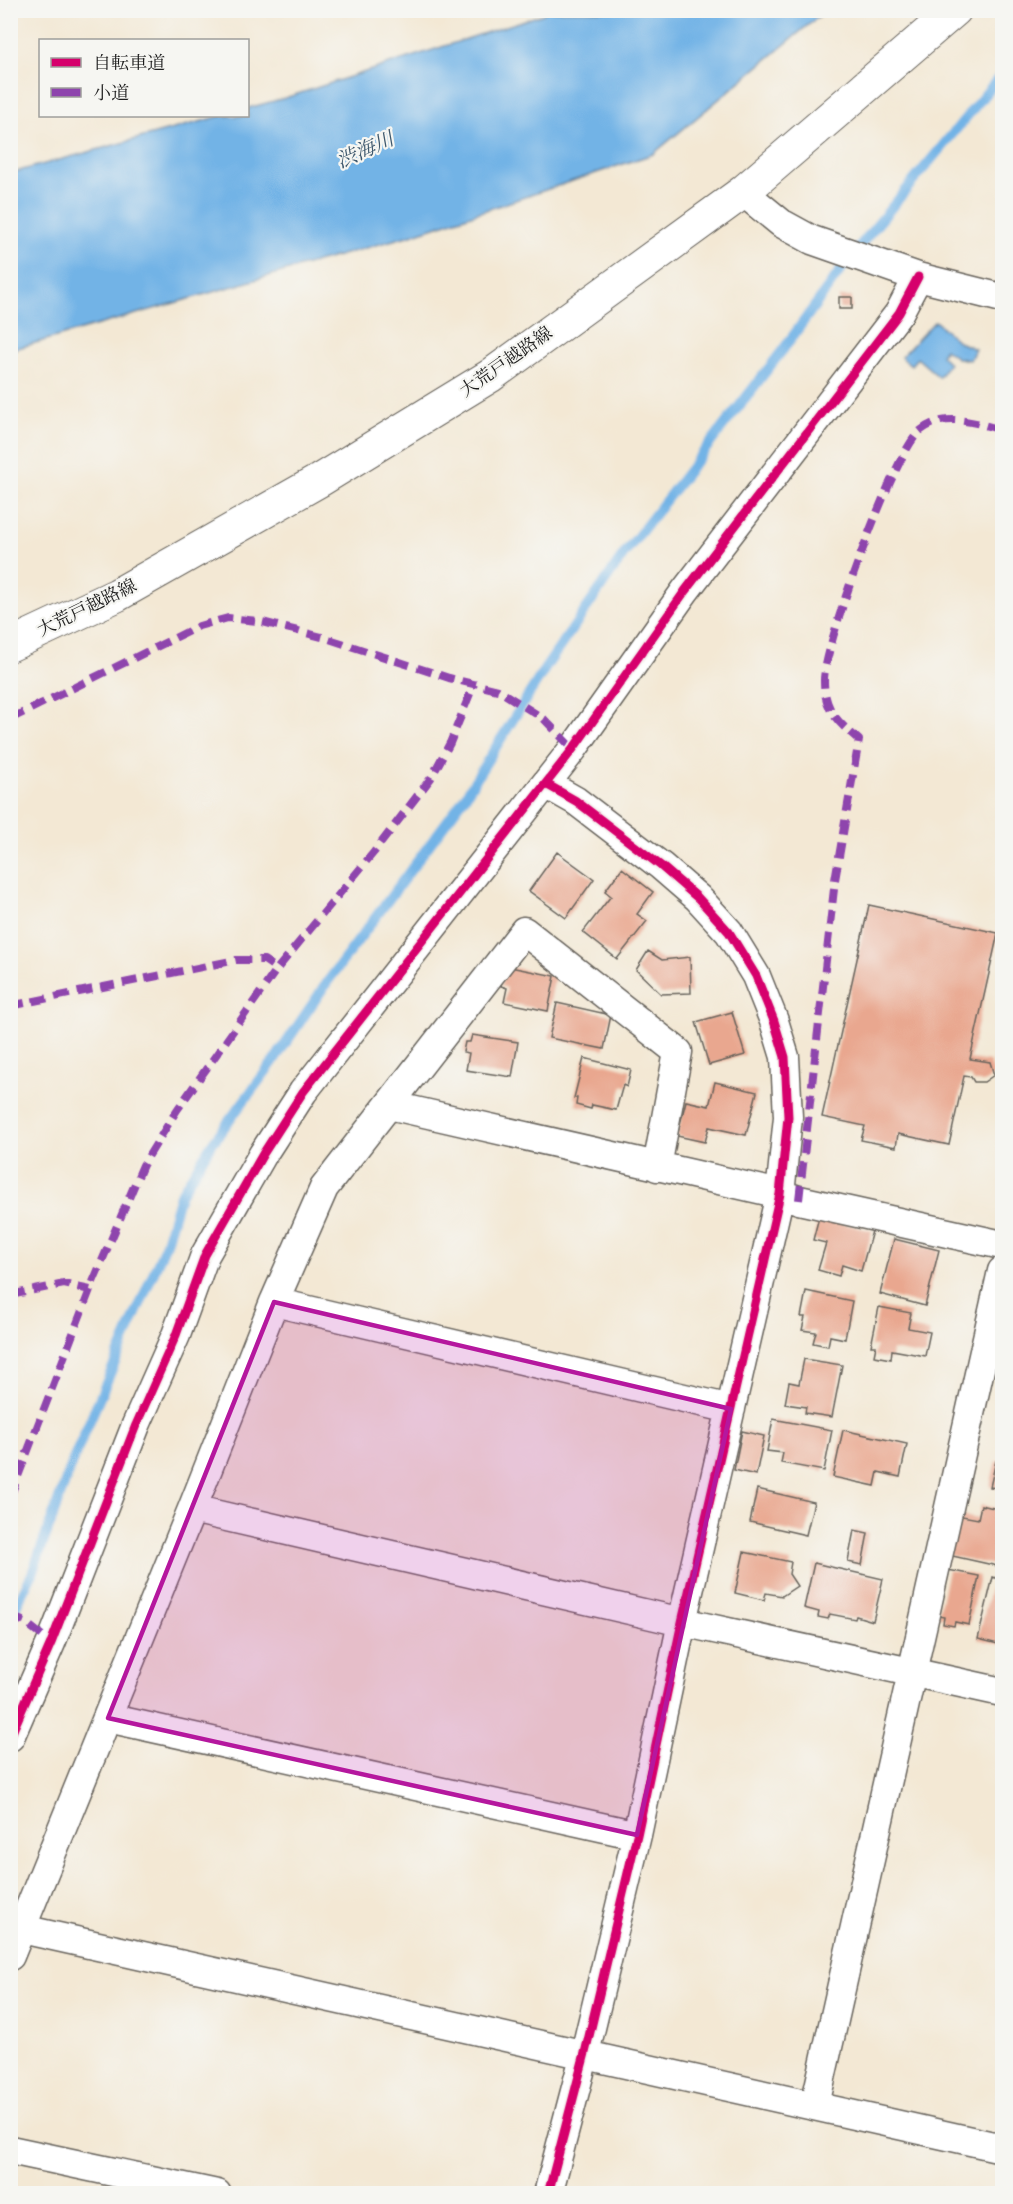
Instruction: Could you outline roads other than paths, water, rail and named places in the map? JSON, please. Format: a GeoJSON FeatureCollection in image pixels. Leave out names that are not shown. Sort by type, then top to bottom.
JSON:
{"type":"FeatureCollection","features":[{"type":"Feature","properties":{"kind":"main road","name":"大荒戸越路線"},"geometry":{"type":"LineString","coordinates":[[10,645],[117,595],[320,480],[500,369],[743,192],[955,10]]}},
{"type":"Feature","properties":{"kind":"street"},"geometry":{"type":"LineString","coordinates":[[743,192],[781,223],[812,240],[918,276],[1002,298]]}},
{"type":"Feature","properties":{"kind":"street"},"geometry":{"type":"LineString","coordinates":[[10,1737],[51,1643],[136,1425],[176,1335],[205,1256],[238,1197],[303,1092],[546,784],[685,591],[899,313],[918,276]]}},
{"type":"Feature","properties":{"kind":"street"},"geometry":{"type":"LineString","coordinates":[[546,784],[576,801],[661,866],[698,898],[729,932],[756,976],[774,1021],[785,1058],[788,1117],[780,1194],[682,1622],[637,1835],[585,2053],[548,2193]]}},
{"type":"Feature","properties":{"kind":"street"},"geometry":{"type":"LineString","coordinates":[[10,1956],[274,1302],[324,1188],[524,931],[678,1052],[657,1167]]}},
{"type":"Feature","properties":{"kind":"street"},"geometry":{"type":"LineString","coordinates":[[389,1105],[1002,1245]]}},
{"type":"Feature","properties":{"kind":"street"},"geometry":{"type":"LineString","coordinates":[[815,2105],[1002,1271]]}},
{"type":"Feature","properties":{"kind":"street"},"geometry":{"type":"LineString","coordinates":[[274,1302],[731,1409]]}},
{"type":"Feature","properties":{"kind":"street"},"geometry":{"type":"LineString","coordinates":[[192,1509],[682,1622],[1002,1692]]}},
{"type":"Feature","properties":{"kind":"street"},"geometry":{"type":"LineString","coordinates":[[108,1718],[637,1835]]}},
{"type":"Feature","properties":{"kind":"street"},"geometry":{"type":"LineString","coordinates":[[22,1929],[1002,2148]]}},
{"type":"Feature","properties":{"kind":"street"},"geometry":{"type":"LineString","coordinates":[[10,2150],[153,2187],[217,2193]]}},
{"type":"Feature","properties":{"kind":"water","name":"渋海川"},"geometry":{"type":"Polygon","coordinates":[[[547,11],[825,11],[653,154],[411,235],[11,350],[11,173],[217,117],[249,117],[249,108],[547,11]]]}},
{"type":"Feature","properties":{"kind":"water"},"geometry":{"type":"Polygon","coordinates":[[[935,321],[959,342],[975,349],[970,360],[957,358],[945,349],[941,355],[949,363],[939,377],[917,358],[911,365],[901,357],[935,321]]]}},
{"type":"Feature","properties":{"kind":"waterway"},"geometry":{"type":"LineString","coordinates":[[10,1618],[32,1574],[73,1460],[165,1246],[180,1195],[211,1145],[273,1062],[328,981],[462,801],[546,667],[624,554],[782,351],[848,260],[1002,74]]}}]}
